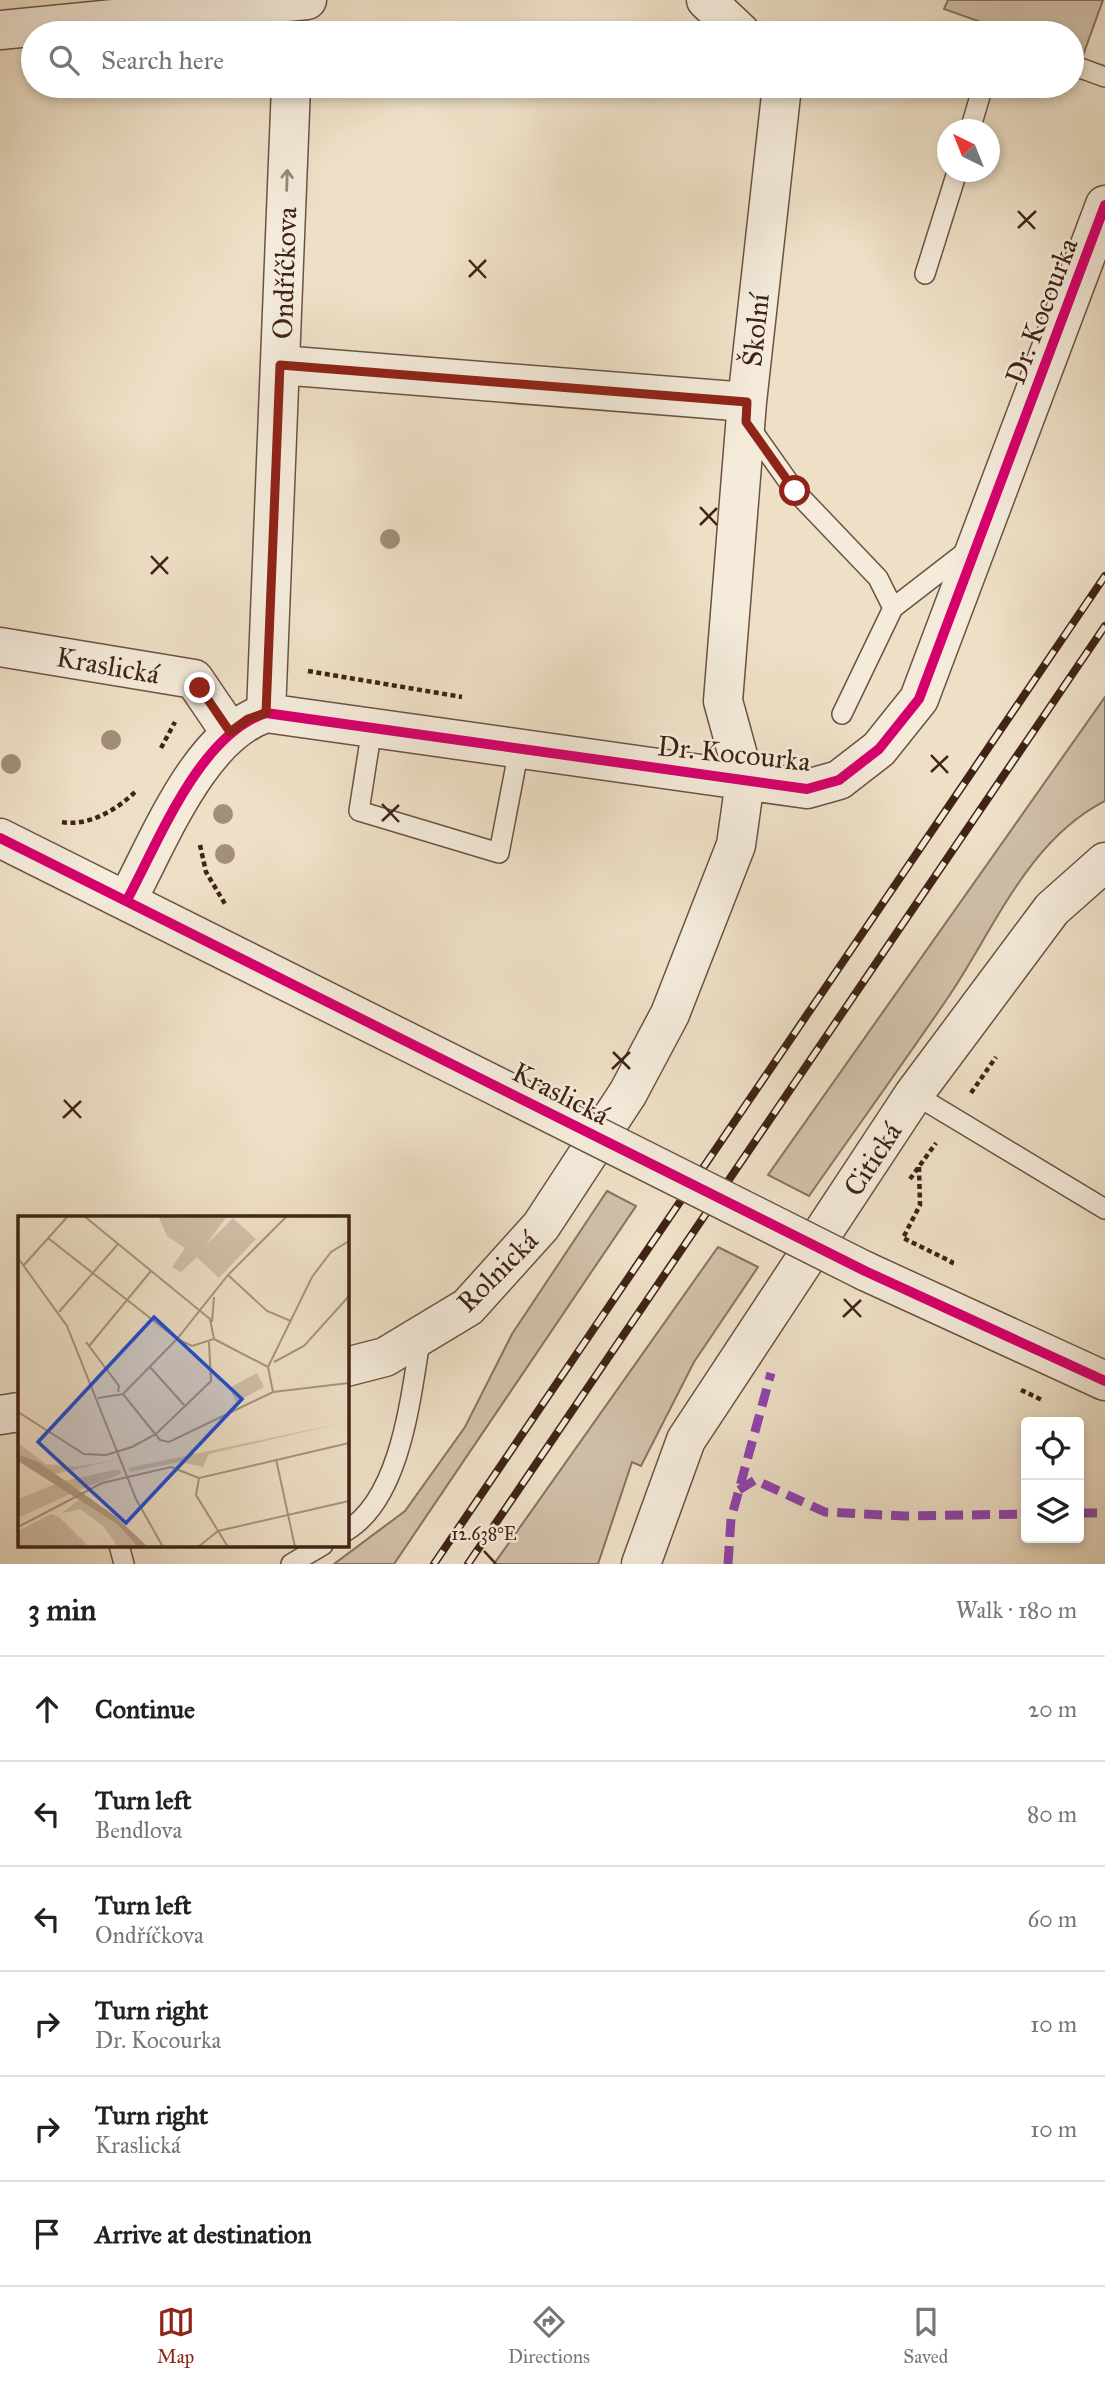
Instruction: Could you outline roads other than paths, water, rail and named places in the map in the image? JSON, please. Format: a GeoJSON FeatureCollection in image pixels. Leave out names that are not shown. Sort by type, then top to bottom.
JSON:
{"type":"FeatureCollection","features":[{"type":"Feature","properties":{"kind":"street"},"geometry":{"type":"LineString","coordinates":[[706,0],[728,21]]}},
{"type":"Feature","properties":{"kind":"street"},"geometry":{"type":"LineString","coordinates":[[127,21],[297,9]]}},
{"type":"Feature","properties":{"kind":"street"},"geometry":{"type":"LineString","coordinates":[[0,30],[21,29]]}},
{"type":"Feature","properties":{"kind":"street","name":"Ondříčkova"},"geometry":{"type":"LineString","coordinates":[[266,713],[291,98]]}},
{"type":"Feature","properties":{"kind":"street","name":"Školní"},"geometry":{"type":"LineString","coordinates":[[745,781],[723,701],[746,412],[781,98]]}},
{"type":"Feature","properties":{"kind":"street","name":"Dr. Kocourka"},"geometry":{"type":"LineString","coordinates":[[266,713],[807,789],[839,780],[879,749],[919,699],[1105,205]]}},
{"type":"Feature","properties":{"kind":"street"},"geometry":{"type":"LineString","coordinates":[[280,365],[746,412]]}},
{"type":"Feature","properties":{"kind":"street","name":"Kraslická"},"geometry":{"type":"LineString","coordinates":[[0,647],[194,679],[230,732]]}},
{"type":"Feature","properties":{"kind":"street"},"geometry":{"type":"LineString","coordinates":[[127,901],[190,783],[230,732],[248,719],[266,713]]}},
{"type":"Feature","properties":{"kind":"street","name":"Dr. Kocourka"},"geometry":{"type":"LineString","coordinates":[[562,1198],[628,1093],[670,1014],[736,845],[745,781]]}},
{"type":"Feature","properties":{"kind":"street","name":"Kraslická"},"geometry":{"type":"LineString","coordinates":[[0,838],[865,1271],[1105,1381]]}},
{"type":"Feature","properties":{"kind":"street","name":"Citická"},"geometry":{"type":"LineString","coordinates":[[640,1564],[686,1440],[914,1094],[1052,909],[1105,862]]}},
{"type":"Feature","properties":{"kind":"street","name":"Rolnická"},"geometry":{"type":"LineString","coordinates":[[348,1366],[385,1357],[468,1307],[541,1226],[562,1198]]}},
{"type":"Feature","properties":{"kind":"street"},"geometry":{"type":"LineString","coordinates":[[0,1415],[18,1412]]}},
{"type":"Feature","properties":{"kind":"lane"},"geometry":{"type":"LineString","coordinates":[[1084,69],[1105,77]]}},
{"type":"Feature","properties":{"kind":"lane"},"geometry":{"type":"LineString","coordinates":[[973,119],[979,98]]}},
{"type":"Feature","properties":{"kind":"lane"},"geometry":{"type":"LineString","coordinates":[[925,274],[954,182]]}},
{"type":"Feature","properties":{"kind":"lane"},"geometry":{"type":"LineString","coordinates":[[746,412],[795,491],[878,578],[893,608]]}},
{"type":"Feature","properties":{"kind":"lane"},"geometry":{"type":"LineString","coordinates":[[842,714],[893,608],[978,543]]}},
{"type":"Feature","properties":{"kind":"lane"},"geometry":{"type":"LineString","coordinates":[[372,728],[359,811],[499,853],[519,748]]}},
{"type":"Feature","properties":{"kind":"lane"},"geometry":{"type":"LineString","coordinates":[[914,1094],[1105,1209]]}},
{"type":"Feature","properties":{"kind":"lane"},"geometry":{"type":"LineString","coordinates":[[348,1529],[377,1502],[405,1430],[421,1335]]}},
{"type":"Feature","properties":{"kind":"lane"},"geometry":{"type":"LineString","coordinates":[[119,1546],[124,1564]]}},
{"type":"Feature","properties":{"kind":"lane"},"geometry":{"type":"LineString","coordinates":[[291,1564],[321,1546]]}},
{"type":"Feature","properties":{"kind":"railway"},"geometry":{"type":"LineString","coordinates":[[434,1564],[1105,576]]}},
{"type":"Feature","properties":{"kind":"railway"},"geometry":{"type":"LineString","coordinates":[[468,1564],[1105,626]]}}]}
